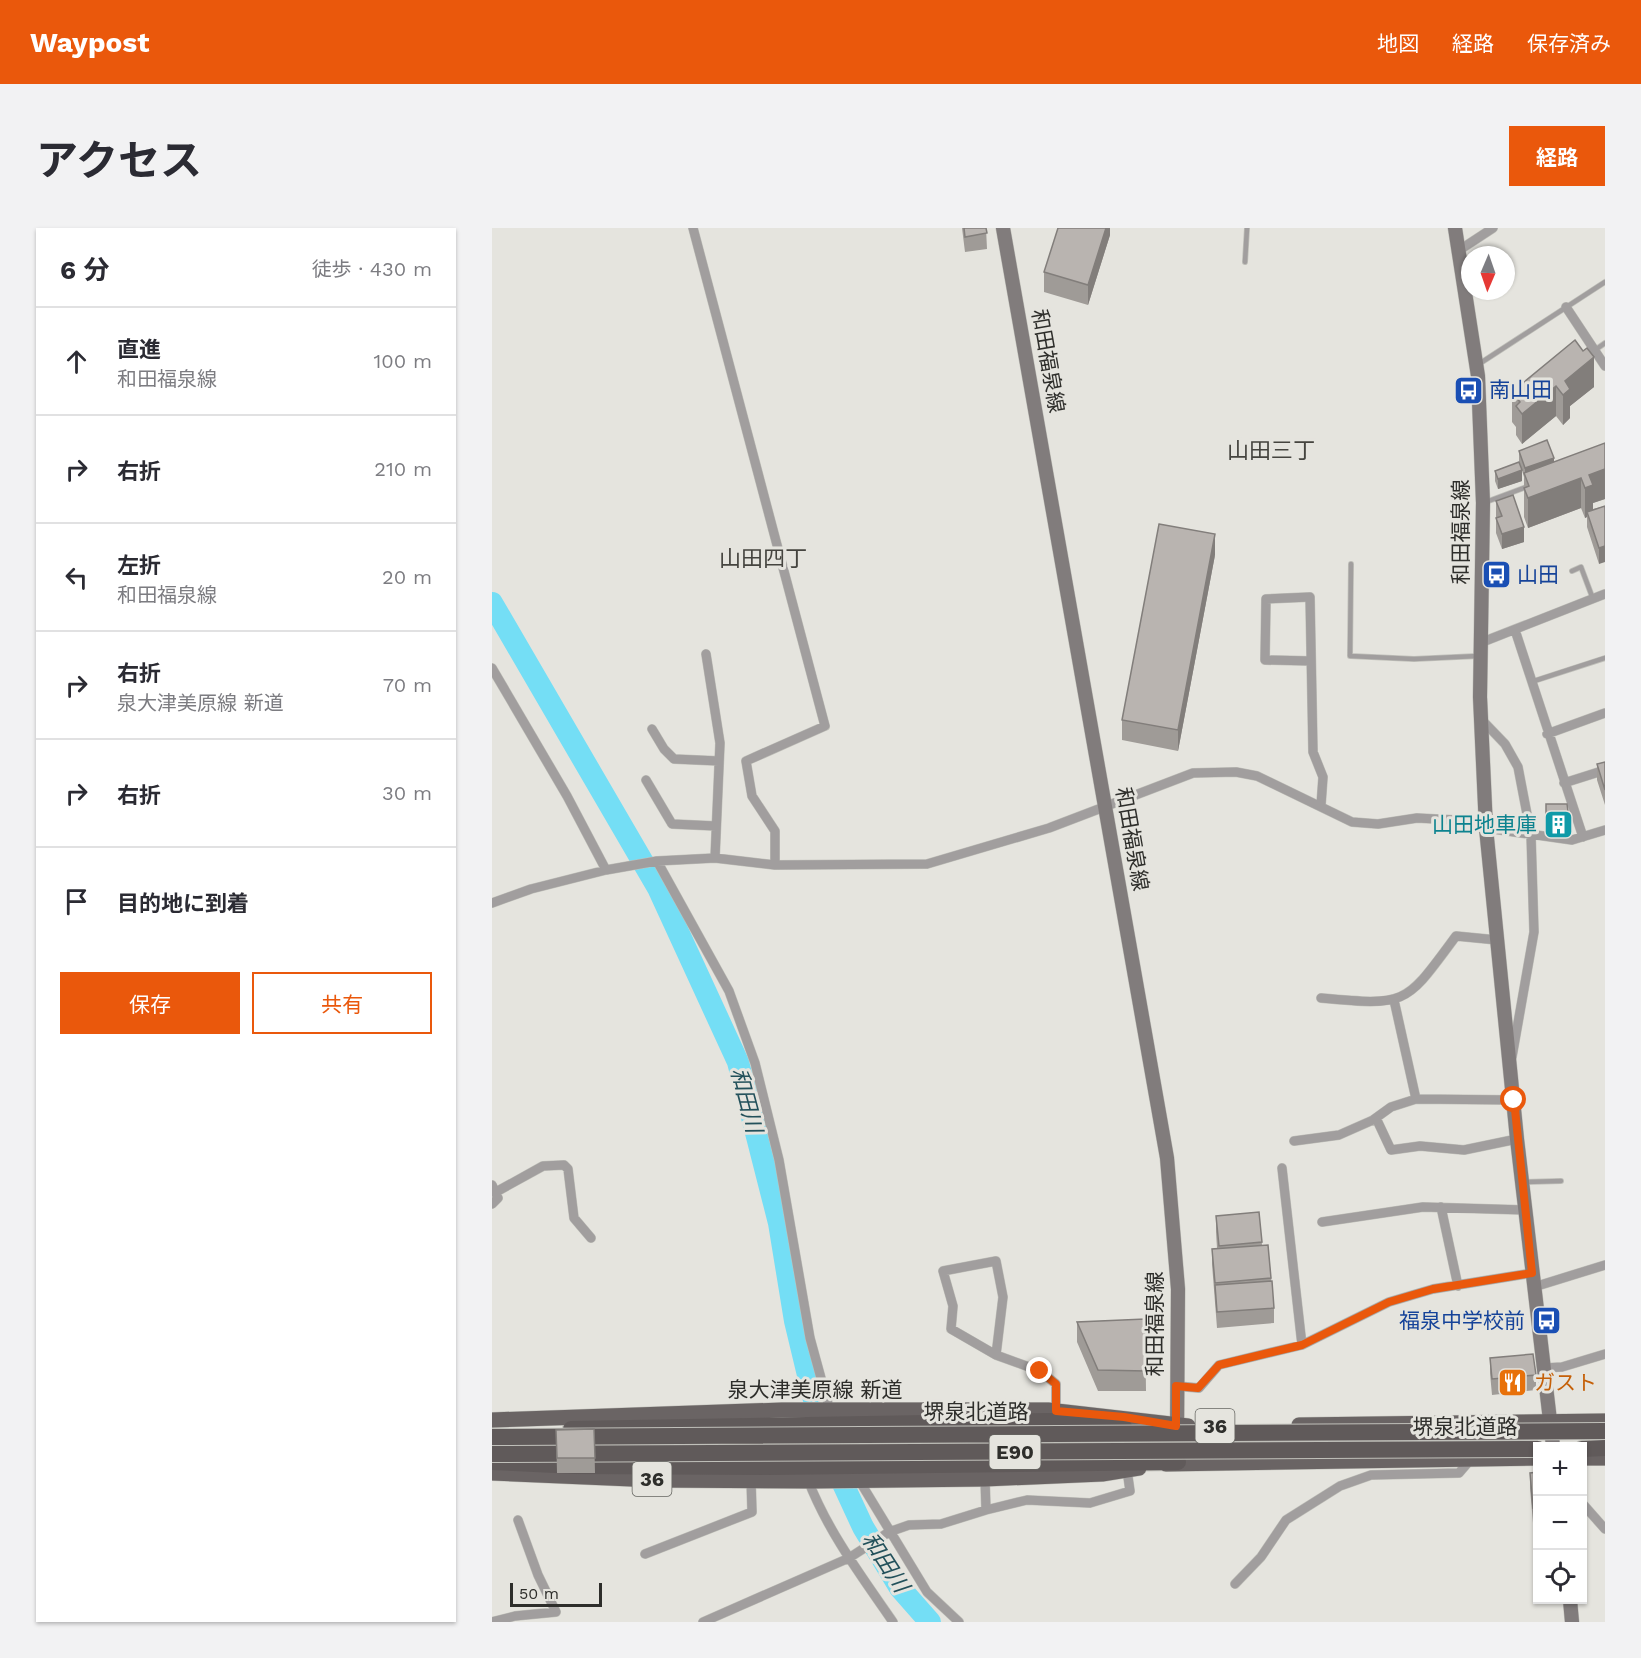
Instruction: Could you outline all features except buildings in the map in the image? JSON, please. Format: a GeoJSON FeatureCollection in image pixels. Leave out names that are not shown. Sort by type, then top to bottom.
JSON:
{"type":"FeatureCollection","features":[{"type":"Feature","properties":{"kind":"highway"},"geometry":{"type":"LineString","coordinates":[[492,1436],[575,1429],[1053,1416],[1124,1427],[1176,1426]]}},
{"type":"Feature","properties":{"kind":"highway","name":"堺泉北道路"},"geometry":{"type":"LineString","coordinates":[[492,1436],[1605,1431]]}},
{"type":"Feature","properties":{"kind":"highway"},"geometry":{"type":"LineString","coordinates":[[1587,1449],[1605,1448]]}},
{"type":"Feature","properties":{"kind":"highway","name":"堺泉北道路"},"geometry":{"type":"LineString","coordinates":[[492,1454],[1533,1449]]}},
{"type":"Feature","properties":{"kind":"highway"},"geometry":{"type":"LineString","coordinates":[[492,1462],[587,1466],[1050,1466],[1178,1462]]}},
{"type":"Feature","properties":{"kind":"main road","name":"和田福泉線"},"geometry":{"type":"LineString","coordinates":[[1003,228],[1167,1158],[1178,1289],[1176,1386],[1178,1462]]}},
{"type":"Feature","properties":{"kind":"main road","name":"和田福泉線"},"geometry":{"type":"LineString","coordinates":[[1455,228],[1477,366],[1483,503],[1480,649],[1486,828],[1517,1139],[1553,1442]]}},
{"type":"Feature","properties":{"kind":"main road","name":"泉大津美原線 新道"},"geometry":{"type":"LineString","coordinates":[[492,1420],[571,1415],[782,1410],[1053,1416]]}},
{"type":"Feature","properties":{"kind":"main road","name":"36"},"geometry":{"type":"LineString","coordinates":[[1176,1426],[1605,1421]]}},
{"type":"Feature","properties":{"kind":"main road","name":"36"},"geometry":{"type":"LineString","coordinates":[[492,1473],[810,1481],[985,1479],[1127,1470],[1178,1462],[1533,1458]]}},
{"type":"Feature","properties":{"kind":"main road"},"geometry":{"type":"LineString","coordinates":[[1587,1458],[1605,1458]]}},
{"type":"Feature","properties":{"kind":"main road"},"geometry":{"type":"LineString","coordinates":[[1570,1604],[1572,1622]]}},
{"type":"Feature","properties":{"kind":"street"},"geometry":{"type":"LineString","coordinates":[[693,228],[825,726],[746,761],[752,796],[776,831],[776,865]]}},
{"type":"Feature","properties":{"kind":"street"},"geometry":{"type":"LineString","coordinates":[[1458,251],[1493,228]]}},
{"type":"Feature","properties":{"kind":"street"},"geometry":{"type":"LineString","coordinates":[[1566,307],[1605,366]]}},
{"type":"Feature","properties":{"kind":"street"},"geometry":{"type":"LineString","coordinates":[[1480,649],[1515,630],[1605,594]]}},
{"type":"Feature","properties":{"kind":"street"},"geometry":{"type":"LineString","coordinates":[[1311,661],[1265,660],[1266,598],[1310,597],[1311,661],[1312,752],[1323,777],[1321,805]]}},
{"type":"Feature","properties":{"kind":"street"},"geometry":{"type":"LineString","coordinates":[[1515,630],[1547,734],[1583,837]]}},
{"type":"Feature","properties":{"kind":"street"},"geometry":{"type":"LineString","coordinates":[[706,654],[720,743],[715,858]]}},
{"type":"Feature","properties":{"kind":"street"},"geometry":{"type":"LineString","coordinates":[[492,668],[567,796],[606,870]]}},
{"type":"Feature","properties":{"kind":"street"},"geometry":{"type":"LineString","coordinates":[[1547,734],[1605,713]]}},
{"type":"Feature","properties":{"kind":"street"},"geometry":{"type":"LineString","coordinates":[[1481,718],[1505,744],[1518,767],[1531,835],[1534,932],[1510,1067]]}},
{"type":"Feature","properties":{"kind":"street"},"geometry":{"type":"LineString","coordinates":[[652,729],[664,749],[674,759],[719,761]]}},
{"type":"Feature","properties":{"kind":"street"},"geometry":{"type":"LineString","coordinates":[[1564,783],[1605,770]]}},
{"type":"Feature","properties":{"kind":"street"},"geometry":{"type":"LineString","coordinates":[[492,903],[531,889],[606,870],[654,862],[715,858],[776,865],[927,864],[1049,828],[1105,805],[1140,795],[1194,772],[1236,772],[1257,776],[1352,822],[1378,824],[1417,818],[1455,820],[1486,828],[1572,840],[1605,830]]}},
{"type":"Feature","properties":{"kind":"street"},"geometry":{"type":"LineString","coordinates":[[646,780],[672,824],[716,826]]}},
{"type":"Feature","properties":{"kind":"street"},"geometry":{"type":"LineString","coordinates":[[654,862],[729,991],[755,1063],[779,1160],[810,1338],[828,1411]]}},
{"type":"Feature","properties":{"kind":"street"},"geometry":{"type":"LineString","coordinates":[[1321,998],[1378,1003],[1394,1000],[1418,987],[1456,936],[1497,940]]}},
{"type":"Feature","properties":{"kind":"street"},"geometry":{"type":"LineString","coordinates":[[1394,1000],[1416,1099]]}},
{"type":"Feature","properties":{"kind":"street"},"geometry":{"type":"LineString","coordinates":[[1294,1141],[1339,1135],[1376,1118],[1391,1107],[1416,1099],[1514,1100]]}},
{"type":"Feature","properties":{"kind":"street"},"geometry":{"type":"LineString","coordinates":[[1376,1118],[1390,1150],[1420,1146],[1464,1150],[1517,1139]]}},
{"type":"Feature","properties":{"kind":"street"},"geometry":{"type":"LineString","coordinates":[[492,1204],[498,1198],[494,1188],[543,1166],[564,1165],[568,1169],[574,1218],[591,1238]]}},
{"type":"Feature","properties":{"kind":"street"},"geometry":{"type":"LineString","coordinates":[[1282,1168],[1302,1345]]}},
{"type":"Feature","properties":{"kind":"street"},"geometry":{"type":"LineString","coordinates":[[1322,1222],[1423,1207],[1525,1210]]}},
{"type":"Feature","properties":{"kind":"street"},"geometry":{"type":"LineString","coordinates":[[1441,1208],[1458,1286]]}},
{"type":"Feature","properties":{"kind":"street"},"geometry":{"type":"LineString","coordinates":[[996,1354],[1003,1297],[996,1261],[943,1271],[953,1306],[951,1329],[996,1354],[1040,1371],[1056,1384],[1053,1416]]}},
{"type":"Feature","properties":{"kind":"street"},"geometry":{"type":"LineString","coordinates":[[1176,1386],[1198,1388],[1219,1365],[1302,1345],[1389,1302],[1433,1289],[1533,1280],[1605,1265]]}},
{"type":"Feature","properties":{"kind":"street"},"geometry":{"type":"LineString","coordinates":[[1544,1368],[1562,1367],[1605,1354]]}},
{"type":"Feature","properties":{"kind":"street"},"geometry":{"type":"LineString","coordinates":[[1235,1584],[1261,1557],[1286,1520],[1340,1486],[1371,1475],[1459,1473],[1471,1459]]}},
{"type":"Feature","properties":{"kind":"street"},"geometry":{"type":"LineString","coordinates":[[704,1622],[849,1558],[889,1532],[909,1525],[940,1524],[1027,1500],[1090,1503],[1131,1491],[1127,1470]]}},
{"type":"Feature","properties":{"kind":"street"},"geometry":{"type":"LineString","coordinates":[[985,1479],[986,1510]]}},
{"type":"Feature","properties":{"kind":"street"},"geometry":{"type":"LineString","coordinates":[[645,1554],[752,1512],[751,1480]]}},
{"type":"Feature","properties":{"kind":"street"},"geometry":{"type":"LineString","coordinates":[[859,1480],[927,1592],[959,1622]]}},
{"type":"Feature","properties":{"kind":"street"},"geometry":{"type":"LineString","coordinates":[[810,1481],[849,1558],[893,1622]]}},
{"type":"Feature","properties":{"kind":"street"},"geometry":{"type":"LineString","coordinates":[[1587,1509],[1605,1529]]}},
{"type":"Feature","properties":{"kind":"street"},"geometry":{"type":"LineString","coordinates":[[492,1622],[515,1616],[556,1612],[538,1575],[518,1520]]}},
{"type":"Feature","properties":{"kind":"lane"},"geometry":{"type":"LineString","coordinates":[[1245,262],[1247,228]]}},
{"type":"Feature","properties":{"kind":"lane"},"geometry":{"type":"LineString","coordinates":[[1477,366],[1605,282]]}},
{"type":"Feature","properties":{"kind":"lane"},"geometry":{"type":"LineString","coordinates":[[1595,350],[1605,344]]}},
{"type":"Feature","properties":{"kind":"lane"},"geometry":{"type":"LineString","coordinates":[[1483,503],[1531,485]]}},
{"type":"Feature","properties":{"kind":"lane"},"geometry":{"type":"LineString","coordinates":[[1351,564],[1350,656],[1414,659],[1480,649]]}},
{"type":"Feature","properties":{"kind":"lane"},"geometry":{"type":"LineString","coordinates":[[1572,571],[1581,567],[1593,599]]}},
{"type":"Feature","properties":{"kind":"lane"},"geometry":{"type":"LineString","coordinates":[[1531,682],[1605,658]]}},
{"type":"Feature","properties":{"kind":"lane"},"geometry":{"type":"LineString","coordinates":[[1522,1182],[1562,1182]]}},
{"type":"Feature","properties":{"kind":"waterway","name":"和田川"},"geometry":{"type":"LineString","coordinates":[[492,603],[658,888],[738,1062],[779,1223],[795,1321],[813,1396],[832,1460],[863,1527],[900,1588],[930,1622]]}},
{"type":"Feature","properties":{"kind":"place","name":"南山田"},"geometry":{"type":"Point","coordinates":[1468,390]}},
{"type":"Feature","properties":{"kind":"place","name":"山田"},"geometry":{"type":"Point","coordinates":[1496,575]}},
{"type":"Feature","properties":{"kind":"place","name":"山田地車庫"},"geometry":{"type":"Point","coordinates":[1558,825]}},
{"type":"Feature","properties":{"kind":"place","name":"福泉中学校前"},"geometry":{"type":"Point","coordinates":[1546,1321]}},
{"type":"Feature","properties":{"kind":"place","name":"ガスト"},"geometry":{"type":"Point","coordinates":[1513,1383]}},
{"type":"Feature","properties":{"kind":"district","name":"山田三丁"},"geometry":{"type":"Point","coordinates":[1271,450]}},
{"type":"Feature","properties":{"kind":"district","name":"山田四丁"},"geometry":{"type":"Point","coordinates":[763,558]}},
{"type":"Feature","properties":{"kind":"route"},"geometry":{"type":"LineString","coordinates":[[1040,1371],[1056,1384],[1056,1411],[1124,1417],[1176,1426],[1176,1386],[1198,1388],[1208,1374],[1219,1365],[1302,1345],[1389,1302],[1433,1289],[1492,1282],[1532,1273],[1514,1100]]}}]}
